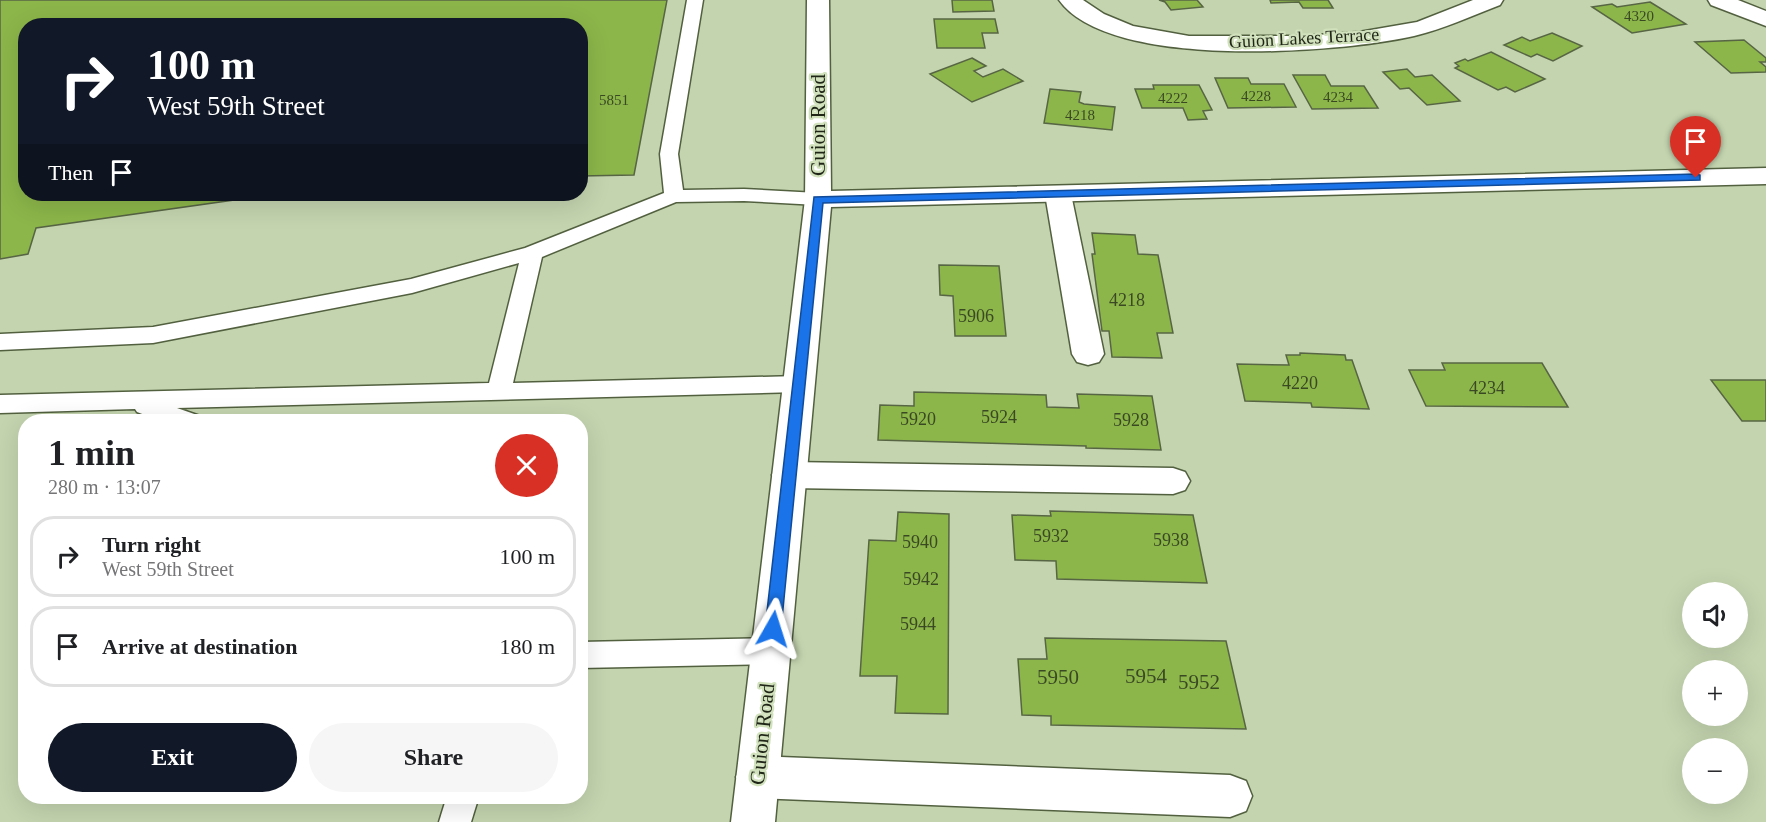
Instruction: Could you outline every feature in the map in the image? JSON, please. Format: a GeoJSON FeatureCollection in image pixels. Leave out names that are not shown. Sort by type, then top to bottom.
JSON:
{"type":"FeatureCollection","features":[{"type":"Feature","properties":{"kind":"street","name":"Guion Road"},"geometry":{"type":"LineString","coordinates":[[753,822],[818,200],[818,0]]}},
{"type":"Feature","properties":{"kind":"street","name":"Guion Lakes Terrace"},"geometry":{"type":"LineString","coordinates":[[1070,0],[1089,15],[1111,26],[1138,34],[1189,42],[1337,41],[1374,38],[1416,29],[1492,0]]}},
{"type":"Feature","properties":{"kind":"street"},"geometry":{"type":"LineString","coordinates":[[1719,0],[1766,18]]}},
{"type":"Feature","properties":{"kind":"street"},"geometry":{"type":"LineString","coordinates":[[818,200],[1766,176]]}},
{"type":"Feature","properties":{"kind":"street"},"geometry":{"type":"LineString","coordinates":[[1058,194],[1088,354]]}},
{"type":"Feature","properties":{"kind":"street"},"geometry":{"type":"LineString","coordinates":[[789,475],[1173,481]]}},
{"type":"Feature","properties":{"kind":"street"},"geometry":{"type":"LineString","coordinates":[[758,777],[1230,796]]}},
{"type":"Feature","properties":{"kind":"lane"},"geometry":{"type":"LineString","coordinates":[[674,196],[669,154],[695,0]]}},
{"type":"Feature","properties":{"kind":"lane"},"geometry":{"type":"LineString","coordinates":[[0,342],[153,335],[412,286],[532,253],[674,196],[744,195],[818,200]]}},
{"type":"Feature","properties":{"kind":"lane"},"geometry":{"type":"LineString","coordinates":[[499,392],[532,253]]}},
{"type":"Feature","properties":{"kind":"lane"},"geometry":{"type":"LineString","coordinates":[[0,404],[798,384]]}},
{"type":"Feature","properties":{"kind":"lane"},"geometry":{"type":"LineString","coordinates":[[129,401],[167,414]]}},
{"type":"Feature","properties":{"kind":"lane"},"geometry":{"type":"LineString","coordinates":[[588,654],[771,651]]}},
{"type":"Feature","properties":{"kind":"lane"},"geometry":{"type":"LineString","coordinates":[[455,822],[461,804]]}},
{"type":"Feature","properties":{"kind":"building"},"geometry":{"type":"Polygon","coordinates":[[[0,0],[667,0],[634,175],[588,176],[588,18],[18,18],[18,201],[227,201],[36,228],[28,254],[0,259],[0,0]]]}},
{"type":"Feature","properties":{"kind":"building"},"geometry":{"type":"Polygon","coordinates":[[[952,0],[992,0],[994,11],[953,12],[952,0]]]}},
{"type":"Feature","properties":{"kind":"building"},"geometry":{"type":"Polygon","coordinates":[[[1159,0],[1197,0],[1203,7],[1171,10],[1165,2],[1159,0]]]}},
{"type":"Feature","properties":{"kind":"building"},"geometry":{"type":"Polygon","coordinates":[[[1270,0],[1328,0],[1333,8],[1303,8],[1299,2],[1271,3],[1270,0]]]}},
{"type":"Feature","properties":{"kind":"building"},"geometry":{"type":"Polygon","coordinates":[[[1650,2],[1686,24],[1632,33],[1592,7],[1612,4],[1617,7],[1650,2]]]}},
{"type":"Feature","properties":{"kind":"building"},"geometry":{"type":"Polygon","coordinates":[[[934,19],[995,19],[998,33],[982,33],[985,48],[937,48],[934,19]]]}},
{"type":"Feature","properties":{"kind":"building"},"geometry":{"type":"Polygon","coordinates":[[[1552,33],[1582,46],[1553,61],[1537,54],[1531,57],[1504,45],[1522,37],[1530,41],[1552,33]]]}},
{"type":"Feature","properties":{"kind":"building"},"geometry":{"type":"Polygon","coordinates":[[[1744,40],[1766,58],[1766,62],[1760,62],[1766,67],[1766,72],[1731,73],[1695,42],[1744,40]]]}},
{"type":"Feature","properties":{"kind":"building"},"geometry":{"type":"Polygon","coordinates":[[[1491,52],[1545,79],[1515,92],[1506,87],[1498,90],[1455,68],[1459,66],[1455,63],[1465,59],[1468,61],[1491,52]]]}},
{"type":"Feature","properties":{"kind":"building"},"geometry":{"type":"Polygon","coordinates":[[[972,58],[986,66],[974,71],[983,77],[1003,69],[1023,81],[972,102],[930,74],[972,58]]]}},
{"type":"Feature","properties":{"kind":"building"},"geometry":{"type":"Polygon","coordinates":[[[1407,69],[1415,77],[1432,75],[1460,101],[1427,105],[1409,88],[1400,89],[1383,72],[1407,69]]]}},
{"type":"Feature","properties":{"kind":"building"},"geometry":{"type":"Polygon","coordinates":[[[1293,75],[1325,75],[1331,86],[1364,86],[1378,108],[1312,109],[1293,75]]]}},
{"type":"Feature","properties":{"kind":"building"},"geometry":{"type":"Polygon","coordinates":[[[1215,78],[1248,78],[1251,84],[1284,84],[1296,107],[1228,108],[1215,78]]]}},
{"type":"Feature","properties":{"kind":"building"},"geometry":{"type":"Polygon","coordinates":[[[1153,85],[1199,85],[1212,110],[1203,111],[1207,119],[1188,120],[1183,108],[1142,108],[1135,89],[1154,89],[1153,85]]]}},
{"type":"Feature","properties":{"kind":"building"},"geometry":{"type":"Polygon","coordinates":[[[1050,89],[1081,92],[1079,102],[1084,104],[1115,107],[1112,130],[1044,123],[1050,89]]]}},
{"type":"Feature","properties":{"kind":"building"},"geometry":{"type":"Polygon","coordinates":[[[1092,233],[1135,235],[1138,254],[1158,255],[1173,333],[1157,333],[1162,358],[1112,357],[1109,331],[1102,331],[1092,254],[1095,254],[1092,233]]]}},
{"type":"Feature","properties":{"kind":"building"},"geometry":{"type":"Polygon","coordinates":[[[939,265],[999,266],[1006,336],[955,336],[953,296],[940,295],[939,265]]]}},
{"type":"Feature","properties":{"kind":"building"},"geometry":{"type":"Polygon","coordinates":[[[1300,353],[1345,355],[1346,360],[1352,360],[1369,409],[1312,407],[1311,403],[1245,401],[1237,364],[1289,365],[1286,355],[1300,355],[1300,353]]]}},
{"type":"Feature","properties":{"kind":"building"},"geometry":{"type":"Polygon","coordinates":[[[1442,363],[1542,363],[1568,407],[1426,406],[1409,370],[1445,370],[1442,363]]]}},
{"type":"Feature","properties":{"kind":"building"},"geometry":{"type":"Polygon","coordinates":[[[1711,380],[1766,380],[1766,421],[1742,421],[1711,380]]]}},
{"type":"Feature","properties":{"kind":"building"},"geometry":{"type":"Polygon","coordinates":[[[914,392],[1046,395],[1047,407],[1079,408],[1077,394],[1152,396],[1161,450],[878,440],[880,405],[914,406],[914,392]]]}},
{"type":"Feature","properties":{"kind":"building"},"geometry":{"type":"Polygon","coordinates":[[[1050,511],[1193,515],[1207,583],[1057,579],[1056,561],[1015,560],[1012,515],[1051,516],[1050,511]]]}},
{"type":"Feature","properties":{"kind":"building"},"geometry":{"type":"Polygon","coordinates":[[[898,512],[949,514],[948,714],[895,713],[897,676],[860,676],[869,540],[896,541],[898,512]]]}},
{"type":"Feature","properties":{"kind":"building"},"geometry":{"type":"Polygon","coordinates":[[[1045,638],[1226,641],[1246,729],[1051,725],[1051,716],[1022,715],[1018,659],[1047,659],[1045,638]]]}},
{"type":"Feature","properties":{"kind":"route"},"geometry":{"type":"LineString","coordinates":[[773,629],[818,200],[1696,178]]}}]}
